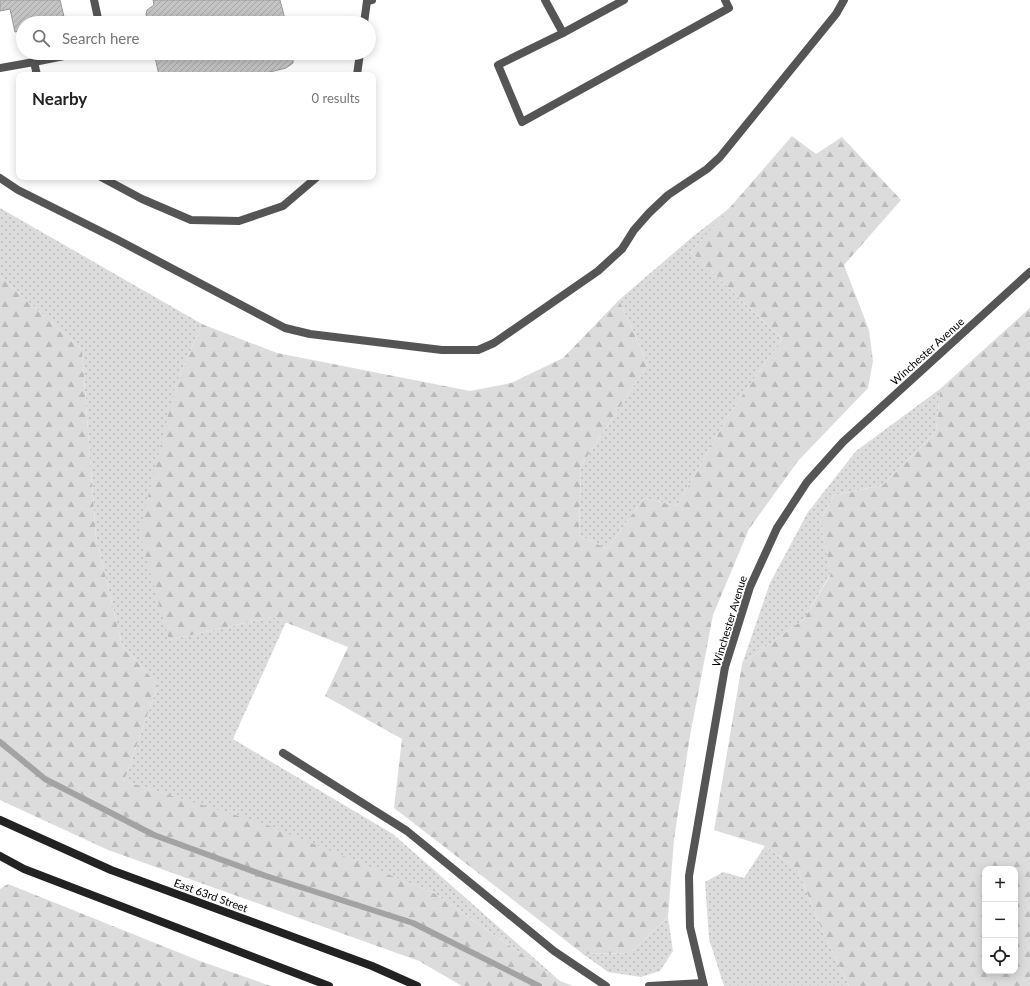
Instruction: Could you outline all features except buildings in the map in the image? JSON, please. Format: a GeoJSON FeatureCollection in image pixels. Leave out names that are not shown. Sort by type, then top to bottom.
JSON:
{"type":"FeatureCollection","features":[{"type":"Feature","properties":{"kind":"main road","name":"East 63rd Street"},"geometry":{"type":"LineString","coordinates":[[0,820],[111,870],[372,966],[417,986]]}},
{"type":"Feature","properties":{"kind":"main road"},"geometry":{"type":"LineString","coordinates":[[0,856],[24,869],[329,986]]}},
{"type":"Feature","properties":{"kind":"street"},"geometry":{"type":"LineString","coordinates":[[94,0],[97,16]]}},
{"type":"Feature","properties":{"kind":"street"},"geometry":{"type":"LineString","coordinates":[[545,0],[563,33]]}},
{"type":"Feature","properties":{"kind":"street"},"geometry":{"type":"LineString","coordinates":[[624,0],[563,33],[498,65],[522,122],[729,8],[725,0]]}},
{"type":"Feature","properties":{"kind":"street"},"geometry":{"type":"LineString","coordinates":[[0,178],[18,190],[118,240],[285,328],[310,334],[442,350],[478,350],[494,343],[598,271],[622,249],[634,230],[659,204],[720,157],[836,14],[844,0]]}},
{"type":"Feature","properties":{"kind":"street"},"geometry":{"type":"LineString","coordinates":[[366,16],[369,1]]}},
{"type":"Feature","properties":{"kind":"street"},"geometry":{"type":"LineString","coordinates":[[0,68],[44,60]]}},
{"type":"Feature","properties":{"kind":"street"},"geometry":{"type":"LineString","coordinates":[[357,72],[359,60]]}},
{"type":"Feature","properties":{"kind":"street"},"geometry":{"type":"LineString","coordinates":[[34,62],[36,72]]}},
{"type":"Feature","properties":{"kind":"street"},"geometry":{"type":"LineString","coordinates":[[107,180],[142,199],[191,220],[239,221],[283,206],[313,180]]}},
{"type":"Feature","properties":{"kind":"street","name":"Winchester Avenue"},"geometry":{"type":"LineString","coordinates":[[704,985],[690,927],[689,876],[725,667],[753,580],[777,528],[807,482],[843,442],[1030,272]]}},
{"type":"Feature","properties":{"kind":"street"},"geometry":{"type":"LineString","coordinates":[[283,753],[407,831],[554,951],[606,986]]}},
{"type":"Feature","properties":{"kind":"street"},"geometry":{"type":"LineString","coordinates":[[649,986],[704,985]]}},
{"type":"Feature","properties":{"kind":"green space"},"geometry":{"type":"Polygon","coordinates":[[[792,136],[816,154],[842,137],[901,200],[844,265],[869,330],[873,361],[868,388],[798,461],[749,529],[713,615],[690,736],[674,839],[668,917],[630,953],[583,954],[394,808],[402,739],[325,696],[348,647],[272,617],[169,640],[139,533],[175,387],[202,324],[277,353],[470,391],[511,383],[563,358],[619,300],[648,364],[581,466],[579,535],[607,549],[644,498],[677,506],[730,413],[782,339],[691,252],[792,136]]]}},
{"type":"Feature","properties":{"kind":"green space"},"geometry":{"type":"Polygon","coordinates":[[[732,206],[691,252],[782,339],[730,413],[677,506],[644,498],[607,549],[579,535],[581,466],[648,364],[619,300],[691,238],[732,206]]]}},
{"type":"Feature","properties":{"kind":"green space"},"geometry":{"type":"Polygon","coordinates":[[[0,208],[202,324],[175,387],[169,640],[272,617],[286,622],[233,739],[393,834],[560,981],[434,893],[267,826],[124,781],[158,685],[122,645],[96,537],[82,350],[0,276],[0,208]]]}},
{"type":"Feature","properties":{"kind":"green space"},"geometry":{"type":"Polygon","coordinates":[[[0,276],[82,350],[96,537],[122,645],[158,685],[124,781],[267,825],[434,893],[560,981],[573,986],[462,986],[419,961],[108,850],[0,800],[0,276]]]}},
{"type":"Feature","properties":{"kind":"green space"},"geometry":{"type":"Polygon","coordinates":[[[1030,308],[1030,986],[849,986],[822,930],[798,870],[765,846],[714,830],[742,664],[804,619],[831,574],[820,521],[834,495],[883,485],[936,432],[940,389],[1030,308]]]}},
{"type":"Feature","properties":{"kind":"green space"},"geometry":{"type":"Polygon","coordinates":[[[940,389],[936,432],[883,485],[834,495],[820,521],[831,573],[804,619],[742,664],[770,583],[808,512],[856,451],[940,389]]]}},
{"type":"Feature","properties":{"kind":"green space"},"geometry":{"type":"Polygon","coordinates":[[[765,846],[798,870],[822,930],[849,986],[724,986],[709,939],[705,882],[723,872],[744,878],[765,846]]]}},
{"type":"Feature","properties":{"kind":"green space"},"geometry":{"type":"Polygon","coordinates":[[[8,884],[200,961],[271,986],[0,986],[0,889],[8,884]]]}},
{"type":"Feature","properties":{"kind":"green space"},"geometry":{"type":"Polygon","coordinates":[[[668,917],[673,951],[660,971],[641,977],[608,972],[583,954],[630,953],[668,917]]]}},
{"type":"Feature","properties":{"kind":"waterway"},"geometry":{"type":"LineString","coordinates":[[0,742],[45,779],[154,835],[266,876],[413,923],[539,986]]}}]}
